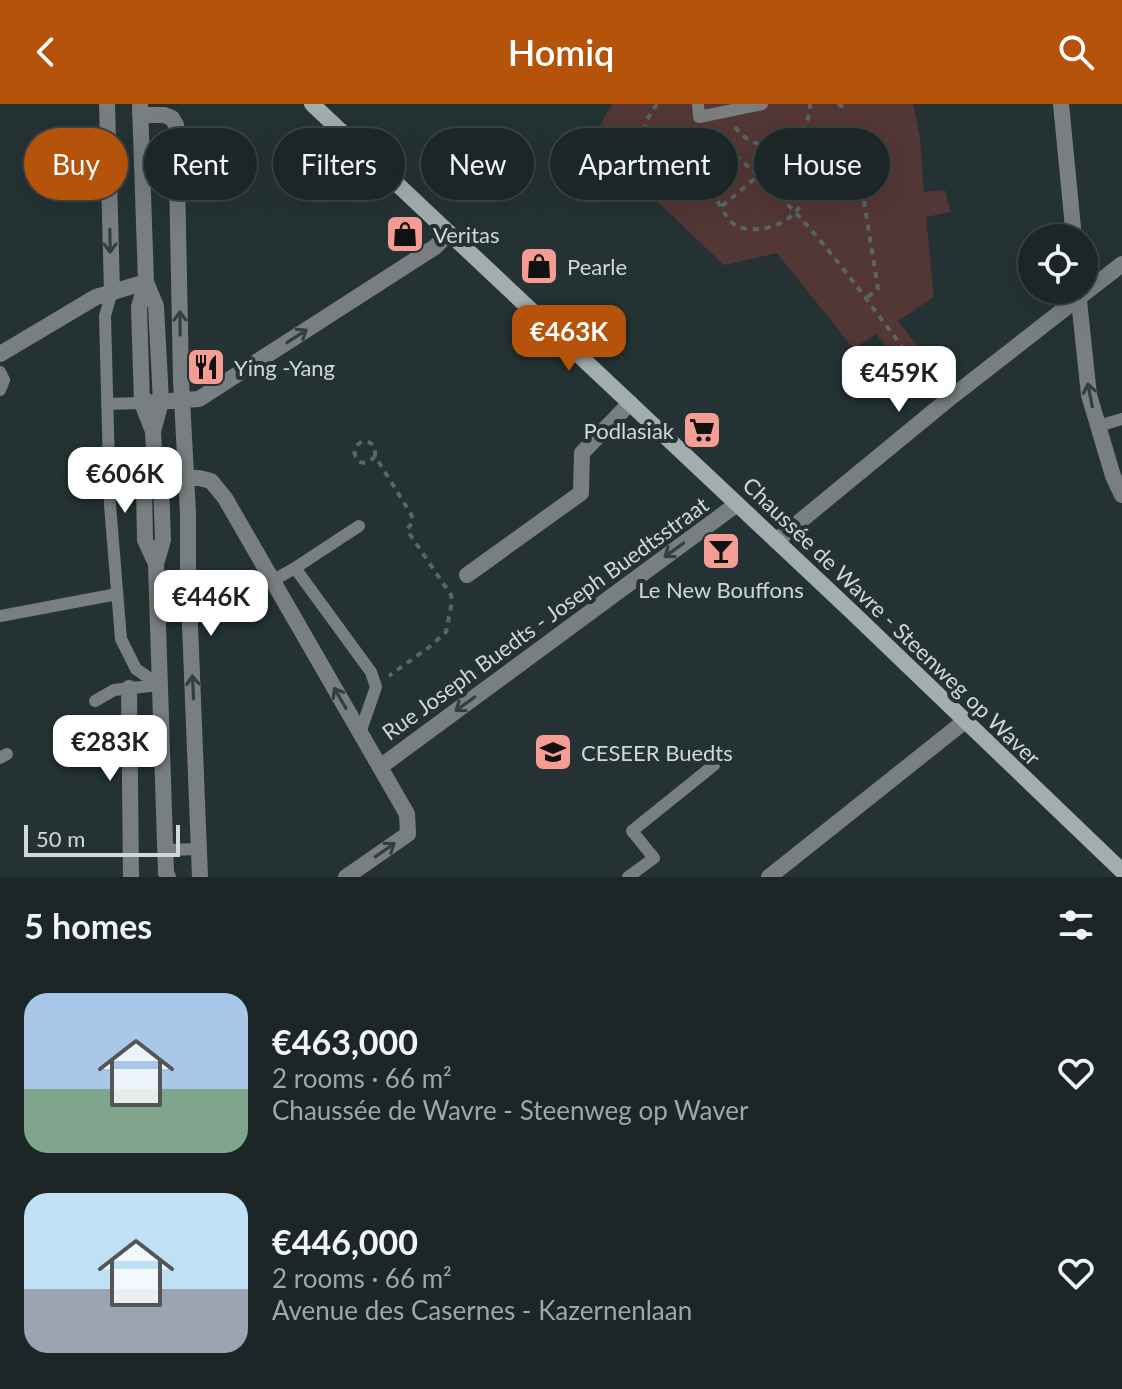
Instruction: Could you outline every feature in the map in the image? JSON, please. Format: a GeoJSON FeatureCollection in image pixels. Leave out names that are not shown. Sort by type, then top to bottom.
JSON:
{"type":"FeatureCollection","features":[{"type":"Feature","properties":{"kind":"main road","name":"Chaussée de Wavre - Steenweg op Waver"},"geometry":{"type":"LineString","coordinates":[[312,104],[1122,871]]}},
{"type":"Feature","properties":{"kind":"street"},"geometry":{"type":"LineString","coordinates":[[107,104],[112,291]]}},
{"type":"Feature","properties":{"kind":"street"},"geometry":{"type":"LineString","coordinates":[[1061,104],[1073,224]]}},
{"type":"Feature","properties":{"kind":"street"},"geometry":{"type":"LineString","coordinates":[[153,431],[142,403],[139,307],[146,282],[140,110],[172,118],[176,125],[182,401],[200,877]]}},
{"type":"Feature","properties":{"kind":"street"},"geometry":{"type":"LineString","coordinates":[[142,403],[199,399],[435,247],[449,233]]}},
{"type":"Feature","properties":{"kind":"street"},"geometry":{"type":"LineString","coordinates":[[1098,280],[1122,264]]}},
{"type":"Feature","properties":{"kind":"street"},"geometry":{"type":"LineString","coordinates":[[0,354],[96,297],[146,282]]}},
{"type":"Feature","properties":{"kind":"street"},"geometry":{"type":"LineString","coordinates":[[146,282],[156,306],[161,402],[153,431],[155,476]]}},
{"type":"Feature","properties":{"kind":"street"},"geometry":{"type":"LineString","coordinates":[[776,541],[1066,304]]}},
{"type":"Feature","properties":{"kind":"street"},"geometry":{"type":"LineString","coordinates":[[1079,304],[1089,395],[1113,476],[1122,495]]}},
{"type":"Feature","properties":{"kind":"street"},"geometry":{"type":"LineString","coordinates":[[467,575],[581,493],[582,453],[630,403]]}},
{"type":"Feature","properties":{"kind":"street"},"geometry":{"type":"LineString","coordinates":[[166,876],[156,564],[145,540],[144,486],[155,476],[211,481],[225,498],[407,814],[408,834],[346,877]]}},
{"type":"Feature","properties":{"kind":"street","name":"Rue Joseph Buedts - Joseph Buedtsstraat"},"geometry":{"type":"LineString","coordinates":[[380,767],[737,504]]}},
{"type":"Feature","properties":{"kind":"street"},"geometry":{"type":"LineString","coordinates":[[129,688],[131,877]]}},
{"type":"Feature","properties":{"kind":"street"},"geometry":{"type":"LineString","coordinates":[[769,877],[965,721]]}},
{"type":"Feature","properties":{"kind":"lane"},"geometry":{"type":"LineString","coordinates":[[699,110],[729,111],[762,104]]}},
{"type":"Feature","properties":{"kind":"lane"},"geometry":{"type":"LineString","coordinates":[[112,291],[105,316],[107,404],[110,505],[121,639],[136,669],[159,685]]}},
{"type":"Feature","properties":{"kind":"lane"},"geometry":{"type":"LineString","coordinates":[[0,372],[4,380],[0,390]]}},
{"type":"Feature","properties":{"kind":"lane"},"geometry":{"type":"LineString","coordinates":[[107,404],[142,403]]}},
{"type":"Feature","properties":{"kind":"lane"},"geometry":{"type":"LineString","coordinates":[[1098,426],[1122,419]]}},
{"type":"Feature","properties":{"kind":"lane"},"geometry":{"type":"LineString","coordinates":[[272,581],[359,526]]}},
{"type":"Feature","properties":{"kind":"lane"},"geometry":{"type":"LineString","coordinates":[[295,568],[371,672],[376,687],[360,733]]}},
{"type":"Feature","properties":{"kind":"lane"},"geometry":{"type":"LineString","coordinates":[[0,616],[117,594]]}},
{"type":"Feature","properties":{"kind":"lane"},"geometry":{"type":"LineString","coordinates":[[95,701],[114,690],[159,685]]}},
{"type":"Feature","properties":{"kind":"lane"},"geometry":{"type":"LineString","coordinates":[[628,877],[654,858],[632,831],[714,765]]}},
{"type":"Feature","properties":{"kind":"lane"},"geometry":{"type":"LineString","coordinates":[[165,850],[199,849]]}},
{"type":"Feature","properties":{"kind":"path"},"geometry":{"type":"LineString","coordinates":[[657,104],[644,129],[644,150],[648,162],[699,183],[711,192],[734,224],[762,229],[782,223],[805,200]]}},
{"type":"Feature","properties":{"kind":"path"},"geometry":{"type":"LineString","coordinates":[[804,128],[808,122],[810,104]]}},
{"type":"Feature","properties":{"kind":"path"},"geometry":{"type":"LineString","coordinates":[[838,104],[847,109]]}},
{"type":"Feature","properties":{"kind":"path"},"geometry":{"type":"LineString","coordinates":[[699,110],[703,128],[754,171]]}},
{"type":"Feature","properties":{"kind":"path"},"geometry":{"type":"LineString","coordinates":[[729,111],[734,126],[754,143]]}},
{"type":"Feature","properties":{"kind":"path"},"geometry":{"type":"LineString","coordinates":[[721,206],[754,179]]}},
{"type":"Feature","properties":{"kind":"path"},"geometry":{"type":"LineString","coordinates":[[783,200],[909,356]]}},
{"type":"Feature","properties":{"kind":"path"},"geometry":{"type":"LineString","coordinates":[[864,201],[878,289],[865,299]]}},
{"type":"Feature","properties":{"kind":"path"},"geometry":{"type":"LineString","coordinates":[[375,456],[372,461],[361,463],[354,454],[355,448],[358,444],[369,442],[374,446],[375,456],[411,514],[413,521],[407,530],[451,595],[446,632],[384,680]]}},
{"type":"Feature","properties":{"kind":"shaded area"},"geometry":{"type":"Polygon","coordinates":[[[612,104],[913,104],[920,137],[924,192],[945,190],[951,212],[926,217],[934,297],[898,321],[919,348],[900,364],[876,334],[854,349],[777,253],[724,265],[656,200],[738,200],[738,128],[599,128],[612,104]]]}},
{"type":"Feature","properties":{"kind":"place","name":"Veritas"},"geometry":{"type":"Point","coordinates":[405,234]}},
{"type":"Feature","properties":{"kind":"place","name":"Pearle"},"geometry":{"type":"Point","coordinates":[539,266]}},
{"type":"Feature","properties":{"kind":"place","name":"Ying -Yang"},"geometry":{"type":"Point","coordinates":[206,367]}},
{"type":"Feature","properties":{"kind":"place","name":"Podlasiak"},"geometry":{"type":"Point","coordinates":[702,430]}},
{"type":"Feature","properties":{"kind":"place","name":"Le New Bouffons"},"geometry":{"type":"Point","coordinates":[721,551]}},
{"type":"Feature","properties":{"kind":"place","name":"CESEER Buedts"},"geometry":{"type":"Point","coordinates":[553,752]}}]}
